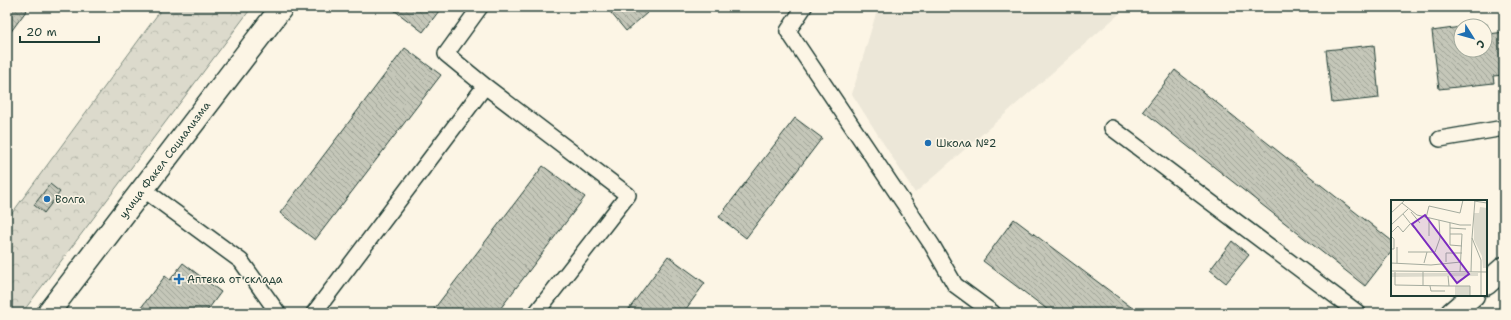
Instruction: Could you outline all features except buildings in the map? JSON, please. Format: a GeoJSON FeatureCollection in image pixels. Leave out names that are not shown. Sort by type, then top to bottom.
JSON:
{"type":"FeatureCollection","features":[{"type":"Feature","properties":{"kind":"main road","name":"улица Факел Социализма"},"geometry":{"type":"LineString","coordinates":[[48,313],[282,7]]}},
{"type":"Feature","properties":{"kind":"main road"},"geometry":{"type":"LineString","coordinates":[[1487,283],[1504,268]]}},
{"type":"Feature","properties":{"kind":"main road"},"geometry":{"type":"LineString","coordinates":[[1452,313],[1472,296]]}},
{"type":"Feature","properties":{"kind":"lane"},"geometry":{"type":"LineString","coordinates":[[480,7],[446,54],[485,86],[628,195],[536,313]]}},
{"type":"Feature","properties":{"kind":"lane"},"geometry":{"type":"LineString","coordinates":[[804,7],[788,31],[932,245],[955,285],[993,313]]}},
{"type":"Feature","properties":{"kind":"lane"},"geometry":{"type":"LineString","coordinates":[[314,313],[485,86]]}},
{"type":"Feature","properties":{"kind":"lane"},"geometry":{"type":"LineString","coordinates":[[1112,128],[1358,313]]}},
{"type":"Feature","properties":{"kind":"lane"},"geometry":{"type":"LineString","coordinates":[[1440,139],[1504,128]]}},
{"type":"Feature","properties":{"kind":"lane"},"geometry":{"type":"LineString","coordinates":[[143,189],[241,261],[278,313]]}},
{"type":"Feature","properties":{"kind":"shaded area","name":"Школа №2"},"geometry":{"type":"Polygon","coordinates":[[[878,7],[1127,7],[915,193],[852,94],[878,7]]]}},
{"type":"Feature","properties":{"kind":"green space"},"geometry":{"type":"Polygon","coordinates":[[[163,7],[252,7],[22,313],[7,313],[7,220],[163,7]]]}},
{"type":"Feature","properties":{"kind":"place","name":"Школа №2"},"geometry":{"type":"Point","coordinates":[928,143]}},
{"type":"Feature","properties":{"kind":"place","name":"Волга"},"geometry":{"type":"Point","coordinates":[47,199]}},
{"type":"Feature","properties":{"kind":"place","name":"Аптека от склада"},"geometry":{"type":"Point","coordinates":[179,279]}}]}
